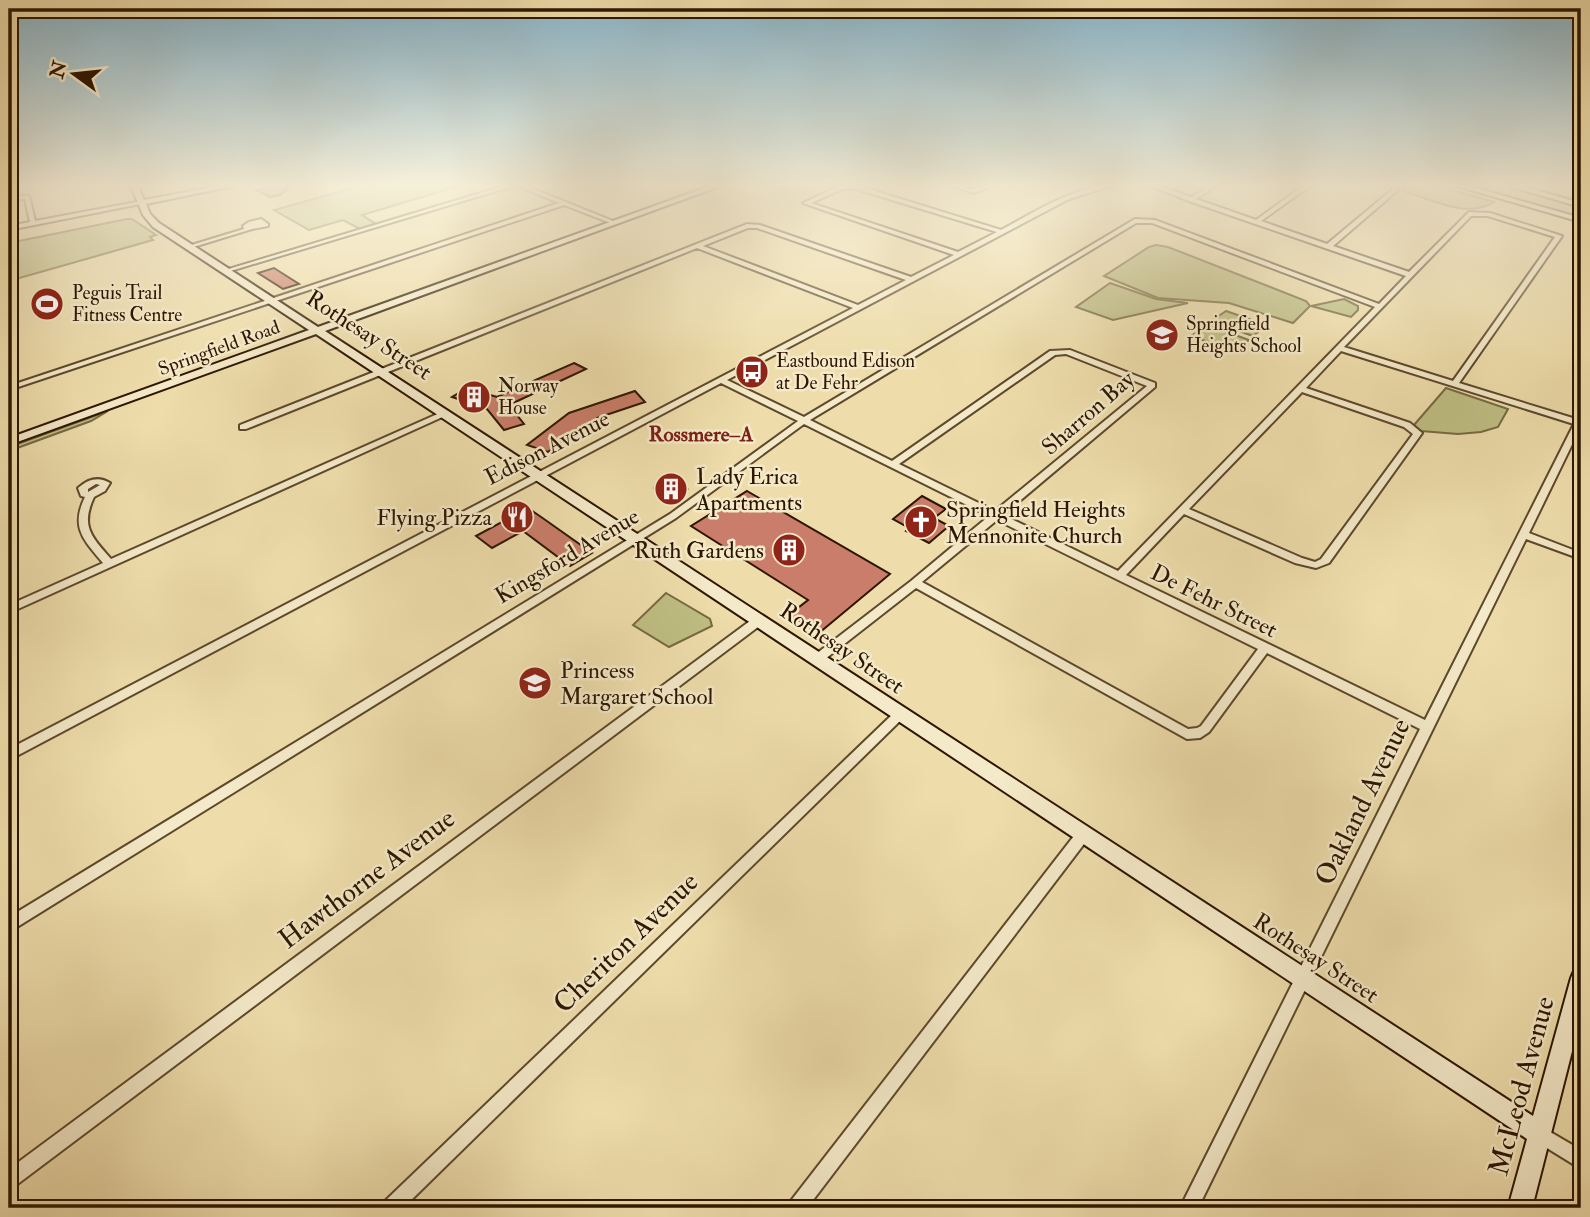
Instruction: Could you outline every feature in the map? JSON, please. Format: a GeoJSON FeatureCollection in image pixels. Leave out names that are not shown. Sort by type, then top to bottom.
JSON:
{"type":"FeatureCollection","features":[{"type":"Feature","properties":{"kind":"street","name":"Rothesay Street"},"geometry":{"type":"LineString","coordinates":[[182,243],[1082,836],[1540,1134]]}},
{"type":"Feature","properties":{"kind":"street"},"geometry":{"type":"LineString","coordinates":[[188,247],[202,243]]}},
{"type":"Feature","properties":{"kind":"street"},"geometry":{"type":"LineString","coordinates":[[225,271],[320,243]]}},
{"type":"Feature","properties":{"kind":"street"},"geometry":{"type":"LineString","coordinates":[[9,388],[443,243]]}},
{"type":"Feature","properties":{"kind":"street","name":"Springfield Road"},"geometry":{"type":"LineString","coordinates":[[9,442],[561,243]]}},
{"type":"Feature","properties":{"kind":"street"},"geometry":{"type":"LineString","coordinates":[[243,428],[706,243]]}},
{"type":"Feature","properties":{"kind":"street"},"geometry":{"type":"LineString","coordinates":[[806,243],[912,280]]}},
{"type":"Feature","properties":{"kind":"street"},"geometry":{"type":"LineString","coordinates":[[923,243],[960,255]]}},
{"type":"Feature","properties":{"kind":"street","name":"Edison Avenue"},"geometry":{"type":"LineString","coordinates":[[9,755],[982,243]]}},
{"type":"Feature","properties":{"kind":"street","name":"Kingsford Avenue"},"geometry":{"type":"LineString","coordinates":[[9,925],[673,516],[804,421],[1098,243]]}},
{"type":"Feature","properties":{"kind":"street","name":"Kingsford Avenue"},"geometry":{"type":"LineString","coordinates":[[1208,243],[1379,306]]}},
{"type":"Feature","properties":{"kind":"street"},"geometry":{"type":"LineString","coordinates":[[1316,243],[1410,275]]}},
{"type":"Feature","properties":{"kind":"street"},"geometry":{"type":"LineString","coordinates":[[1328,247],[1333,243]]}},
{"type":"Feature","properties":{"kind":"street"},"geometry":{"type":"LineString","coordinates":[[1119,576],[1441,243]]}},
{"type":"Feature","properties":{"kind":"street"},"geometry":{"type":"LineString","coordinates":[[1455,383],[1557,243]]}},
{"type":"Feature","properties":{"kind":"street"},"geometry":{"type":"LineString","coordinates":[[698,246],[860,308]]}},
{"type":"Feature","properties":{"kind":"street"},"geometry":{"type":"LineString","coordinates":[[1339,348],[1580,420]]}},
{"type":"Feature","properties":{"kind":"street","name":"Sharron Bay"},"geometry":{"type":"LineString","coordinates":[[816,660],[915,583],[1152,385],[1067,352],[1053,353],[892,465]]}},
{"type":"Feature","properties":{"kind":"street","name":"De Fehr Street"},"geometry":{"type":"LineString","coordinates":[[721,380],[1427,727]]}},
{"type":"Feature","properties":{"kind":"street"},"geometry":{"type":"LineString","coordinates":[[1183,510],[1299,561],[1316,565],[1325,561],[1418,433],[1407,425],[1302,389]]}},
{"type":"Feature","properties":{"kind":"street"},"geometry":{"type":"LineString","coordinates":[[9,609],[444,414]]}},
{"type":"Feature","properties":{"kind":"street","name":"Oakland Avenue"},"geometry":{"type":"LineString","coordinates":[[1189,1208],[1580,420]]}},
{"type":"Feature","properties":{"kind":"street"},"geometry":{"type":"LineString","coordinates":[[90,495],[83,510],[82,525],[109,564]]}},
{"type":"Feature","properties":{"kind":"street"},"geometry":{"type":"LineString","coordinates":[[1524,535],[1581,556]]}},
{"type":"Feature","properties":{"kind":"street"},"geometry":{"type":"LineString","coordinates":[[915,583],[1187,734],[1200,733],[1205,729],[1265,647]]}},
{"type":"Feature","properties":{"kind":"street","name":"Hawthorne Avenue"},"geometry":{"type":"LineString","coordinates":[[9,1180],[758,621]]}},
{"type":"Feature","properties":{"kind":"street","name":"Cheriton Avenue"},"geometry":{"type":"LineString","coordinates":[[390,1208],[899,715]]}},
{"type":"Feature","properties":{"kind":"street"},"geometry":{"type":"LineString","coordinates":[[796,1208],[1082,836]]}},
{"type":"Feature","properties":{"kind":"street","name":"McLeod Avenue"},"geometry":{"type":"LineString","coordinates":[[1520,1208],[1581,978]]}},
{"type":"Feature","properties":{"kind":"street"},"geometry":{"type":"LineString","coordinates":[[1540,1134],[1581,1160]]}},
{"type":"Feature","properties":{"kind":"green space"},"geometry":{"type":"Polygon","coordinates":[[[10,243],[143,243],[9,281],[10,243]]]}},
{"type":"Feature","properties":{"kind":"green space"},"geometry":{"type":"Polygon","coordinates":[[[1156,245],[1168,247],[1306,301],[1310,306],[1293,323],[1229,303],[1158,298],[1104,276],[1156,245]]]}},
{"type":"Feature","properties":{"kind":"green space"},"geometry":{"type":"Polygon","coordinates":[[[1110,283],[1156,299],[1188,303],[1113,320],[1076,307],[1110,283]]]}},
{"type":"Feature","properties":{"kind":"green space"},"geometry":{"type":"Polygon","coordinates":[[[1344,299],[1358,306],[1358,310],[1351,317],[1311,306],[1344,299]]]}},
{"type":"Feature","properties":{"kind":"green space"},"geometry":{"type":"Polygon","coordinates":[[[1226,311],[1267,325],[1253,336],[1211,321],[1226,311]]]}},
{"type":"Feature","properties":{"kind":"green space"},"geometry":{"type":"Polygon","coordinates":[[[1208,325],[1249,340],[1233,351],[1191,336],[1208,325]]]}},
{"type":"Feature","properties":{"kind":"green space"},"geometry":{"type":"Polygon","coordinates":[[[1446,388],[1508,409],[1498,427],[1481,432],[1458,434],[1421,431],[1414,425],[1446,388]]]}},
{"type":"Feature","properties":{"kind":"green space"},"geometry":{"type":"Polygon","coordinates":[[[108,411],[91,421],[9,451],[9,447],[108,411]]]}},
{"type":"Feature","properties":{"kind":"green space"},"geometry":{"type":"Polygon","coordinates":[[[666,593],[710,619],[712,626],[669,647],[633,625],[666,593]]]}},
{"type":"Feature","properties":{"kind":"building"},"geometry":{"type":"Polygon","coordinates":[[[274,268],[299,284],[283,289],[258,273],[274,268]]]}},
{"type":"Feature","properties":{"kind":"building","name":"Norway House"},"geometry":{"type":"Polygon","coordinates":[[[574,363],[586,369],[509,405],[524,424],[504,430],[487,409],[452,397],[467,388],[497,397],[574,363]]]}},
{"type":"Feature","properties":{"kind":"building"},"geometry":{"type":"Polygon","coordinates":[[[635,391],[645,402],[597,418],[598,424],[593,426],[583,425],[548,452],[527,445],[569,413],[635,391]]]}},
{"type":"Feature","properties":{"kind":"building","name":"Lady Erica Apartments"},"geometry":{"type":"Polygon","coordinates":[[[670,479],[687,489],[671,498],[655,488],[670,479]]]}},
{"type":"Feature","properties":{"kind":"building","name":"Ruth Gardens"},"geometry":{"type":"Polygon","coordinates":[[[747,491],[890,574],[819,633],[789,615],[808,600],[691,526],[747,491]]]}},
{"type":"Feature","properties":{"kind":"building","name":"Springfield Heights Mennonite Church"},"geometry":{"type":"Polygon","coordinates":[[[922,496],[946,509],[934,518],[949,526],[929,543],[906,531],[909,528],[893,519],[922,496]]]}},
{"type":"Feature","properties":{"kind":"building"},"geometry":{"type":"Polygon","coordinates":[[[528,508],[592,553],[570,566],[523,531],[492,548],[476,536],[528,508]]]}},
{"type":"Feature","properties":{"kind":"place","name":"Peguis Trail Fitness Centre"},"geometry":{"type":"Point","coordinates":[47,304]}},
{"type":"Feature","properties":{"kind":"place","name":"Springfield Heights School"},"geometry":{"type":"Point","coordinates":[1162,335]}},
{"type":"Feature","properties":{"kind":"place","name":"Eastbound Edison at De Fehr"},"geometry":{"type":"Point","coordinates":[752,372]}},
{"type":"Feature","properties":{"kind":"place","name":"Norway House"},"geometry":{"type":"Point","coordinates":[474,397]}},
{"type":"Feature","properties":{"kind":"place","name":"Lady Erica Apartments"},"geometry":{"type":"Point","coordinates":[671,489]}},
{"type":"Feature","properties":{"kind":"place","name":"Flying Pizza"},"geometry":{"type":"Point","coordinates":[517,517]}},
{"type":"Feature","properties":{"kind":"place","name":"Springfield Heights Mennonite Church"},"geometry":{"type":"Point","coordinates":[921,522]}},
{"type":"Feature","properties":{"kind":"place","name":"Ruth Gardens"},"geometry":{"type":"Point","coordinates":[789,550]}},
{"type":"Feature","properties":{"kind":"place","name":"Princess Margaret School"},"geometry":{"type":"Point","coordinates":[535,683]}},
{"type":"Feature","properties":{"kind":"district","name":"Rossmere–A"},"geometry":{"type":"Point","coordinates":[701,434]}}]}
